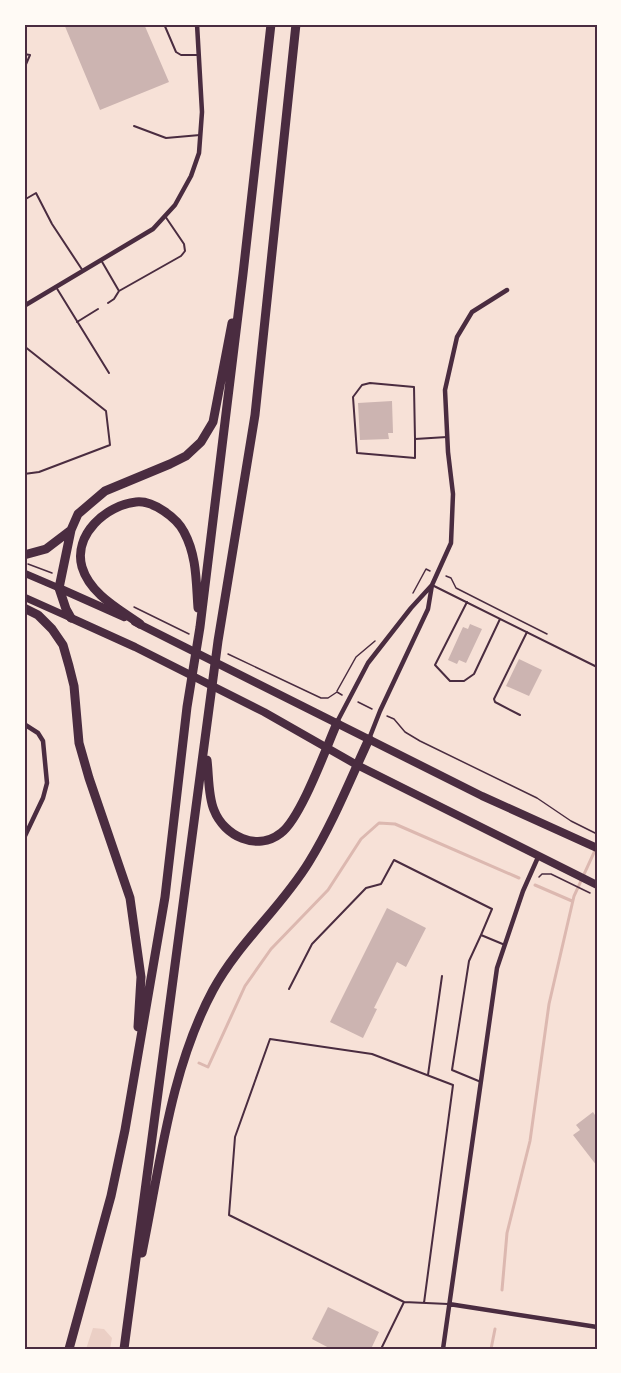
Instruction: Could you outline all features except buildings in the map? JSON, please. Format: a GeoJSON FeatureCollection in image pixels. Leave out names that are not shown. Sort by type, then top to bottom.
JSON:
{"type":"FeatureCollection","features":[{"type":"Feature","properties":{"kind":"highway"},"geometry":{"type":"LineString","coordinates":[[69,1349],[111,1196],[136,1073],[165,897],[243,274],[271,24]]}},
{"type":"Feature","properties":{"kind":"highway"},"geometry":{"type":"LineString","coordinates":[[124,1346],[206,746],[218,641],[255,415],[296,24]]}},
{"type":"Feature","properties":{"kind":"highway"},"geometry":{"type":"LineString","coordinates":[[71,618],[59,588],[71,530],[78,514],[105,491],[186,456],[201,442],[213,422],[243,274]]}},
{"type":"Feature","properties":{"kind":"highway"},"geometry":{"type":"LineString","coordinates":[[140,624],[105,600],[97,591],[82,568],[81,554],[84,538],[90,528],[107,512],[138,501],[170,514],[184,531],[194,557],[200,627]]}},
{"type":"Feature","properties":{"kind":"highway"},"geometry":{"type":"LineString","coordinates":[[24,555],[46,549],[71,530]]}},
{"type":"Feature","properties":{"kind":"highway"},"geometry":{"type":"LineString","coordinates":[[24,608],[38,615],[52,628],[63,645],[74,686],[79,743],[130,898],[141,977],[136,1073]]}},
{"type":"Feature","properties":{"kind":"highway"},"geometry":{"type":"LineString","coordinates":[[206,746],[213,808],[221,824],[235,836],[252,842],[265,840],[281,833],[294,816],[306,795],[337,723]]}},
{"type":"Feature","properties":{"kind":"highway"},"geometry":{"type":"LineString","coordinates":[[124,1346],[168,1121],[182,1067],[193,1038],[213,990],[241,946],[309,863],[348,787],[369,739]]}},
{"type":"Feature","properties":{"kind":"main road"},"geometry":{"type":"LineString","coordinates":[[24,573],[140,624],[482,796],[597,848]]}},
{"type":"Feature","properties":{"kind":"main road"},"geometry":{"type":"LineString","coordinates":[[24,597],[135,647],[264,712],[357,765],[597,885]]}},
{"type":"Feature","properties":{"kind":"street"},"geometry":{"type":"LineString","coordinates":[[24,306],[153,229],[175,205],[191,176],[199,153],[202,112],[197,24]]}},
{"type":"Feature","properties":{"kind":"street"},"geometry":{"type":"LineString","coordinates":[[369,739],[379,712],[429,609],[432,585],[451,543],[453,494],[445,390],[457,338],[472,312],[507,290]]}},
{"type":"Feature","properties":{"kind":"street"},"geometry":{"type":"LineString","coordinates":[[337,723],[368,663],[432,585]]}},
{"type":"Feature","properties":{"kind":"street"},"geometry":{"type":"LineString","coordinates":[[24,724],[38,733],[43,741],[48,783],[44,798],[24,838]]}},
{"type":"Feature","properties":{"kind":"street"},"geometry":{"type":"LineString","coordinates":[[443,1349],[497,968],[523,891],[538,855]]}},
{"type":"Feature","properties":{"kind":"street"},"geometry":{"type":"LineString","coordinates":[[449,1304],[597,1327]]}},
{"type":"Feature","properties":{"kind":"lane"},"geometry":{"type":"LineString","coordinates":[[164,24],[176,52],[181,55],[199,55]]}},
{"type":"Feature","properties":{"kind":"lane"},"geometry":{"type":"LineString","coordinates":[[24,54],[30,55],[24,69]]}},
{"type":"Feature","properties":{"kind":"lane"},"geometry":{"type":"LineString","coordinates":[[134,126],[166,138],[200,135]]}},
{"type":"Feature","properties":{"kind":"lane"},"geometry":{"type":"LineString","coordinates":[[24,200],[36,193],[52,224],[83,271]]}},
{"type":"Feature","properties":{"kind":"lane"},"geometry":{"type":"LineString","coordinates":[[108,303],[120,291],[181,256],[185,251],[184,244],[165,216]]}},
{"type":"Feature","properties":{"kind":"lane"},"geometry":{"type":"LineString","coordinates":[[101,261],[120,291]]}},
{"type":"Feature","properties":{"kind":"lane"},"geometry":{"type":"LineString","coordinates":[[56,287],[109,373]]}},
{"type":"Feature","properties":{"kind":"lane"},"geometry":{"type":"LineString","coordinates":[[78,322],[98,309]]}},
{"type":"Feature","properties":{"kind":"lane"},"geometry":{"type":"LineString","coordinates":[[24,346],[106,411],[110,445],[39,472],[24,474]]}},
{"type":"Feature","properties":{"kind":"lane"},"geometry":{"type":"LineString","coordinates":[[370,383],[414,387],[415,439],[415,458],[357,453],[353,397],[362,385],[370,383]]}},
{"type":"Feature","properties":{"kind":"lane"},"geometry":{"type":"LineString","coordinates":[[415,439],[447,437]]}},
{"type":"Feature","properties":{"kind":"lane"},"geometry":{"type":"LineString","coordinates":[[432,585],[597,667]]}},
{"type":"Feature","properties":{"kind":"lane"},"geometry":{"type":"LineString","coordinates":[[467,602],[435,665],[450,681],[464,681],[474,674],[500,619]]}},
{"type":"Feature","properties":{"kind":"lane"},"geometry":{"type":"LineString","coordinates":[[520,715],[495,702],[494,699],[527,632]]}},
{"type":"Feature","properties":{"kind":"lane"},"geometry":{"type":"LineString","coordinates":[[290,989],[312,944],[366,888],[381,884],[394,860],[492,909],[469,961],[452,1070],[481,1082]]}},
{"type":"Feature","properties":{"kind":"lane"},"geometry":{"type":"LineString","coordinates":[[481,935],[505,945]]}},
{"type":"Feature","properties":{"kind":"lane"},"geometry":{"type":"LineString","coordinates":[[428,1074],[442,976]]}},
{"type":"Feature","properties":{"kind":"lane"},"geometry":{"type":"LineString","coordinates":[[424,1303],[453,1085],[372,1054],[270,1038],[235,1137],[229,1215],[404,1302],[424,1303],[449,1304]]}},
{"type":"Feature","properties":{"kind":"lane"},"geometry":{"type":"LineString","coordinates":[[381,1349],[404,1302]]}},
{"type":"Feature","properties":{"kind":"path"},"geometry":{"type":"LineString","coordinates":[[270,675],[321,698],[328,698],[337,692],[394,719],[405,732],[420,741],[537,798],[571,821],[597,834]]}},
{"type":"Feature","properties":{"kind":"path"},"geometry":{"type":"LineString","coordinates":[[539,877],[542,874],[551,874],[597,896]]}},
{"type":"Feature","properties":{"kind":"shaded area"},"geometry":{"type":"Polygon","coordinates":[[[93,1328],[104,1329],[112,1338],[110,1349],[86,1349],[93,1328]]]}},
{"type":"Feature","properties":{"kind":"waterway"},"geometry":{"type":"LineString","coordinates":[[199,1063],[208,1067],[245,986],[271,949],[328,890],[361,839],[379,823],[395,824],[519,878]]}},
{"type":"Feature","properties":{"kind":"waterway"},"geometry":{"type":"LineString","coordinates":[[502,1290],[507,1233],[530,1141],[549,1004],[574,896],[596,848]]}},
{"type":"Feature","properties":{"kind":"waterway"},"geometry":{"type":"LineString","coordinates":[[535,885],[572,901]]}},
{"type":"Feature","properties":{"kind":"waterway"},"geometry":{"type":"LineString","coordinates":[[491,1349],[495,1329]]}}]}
